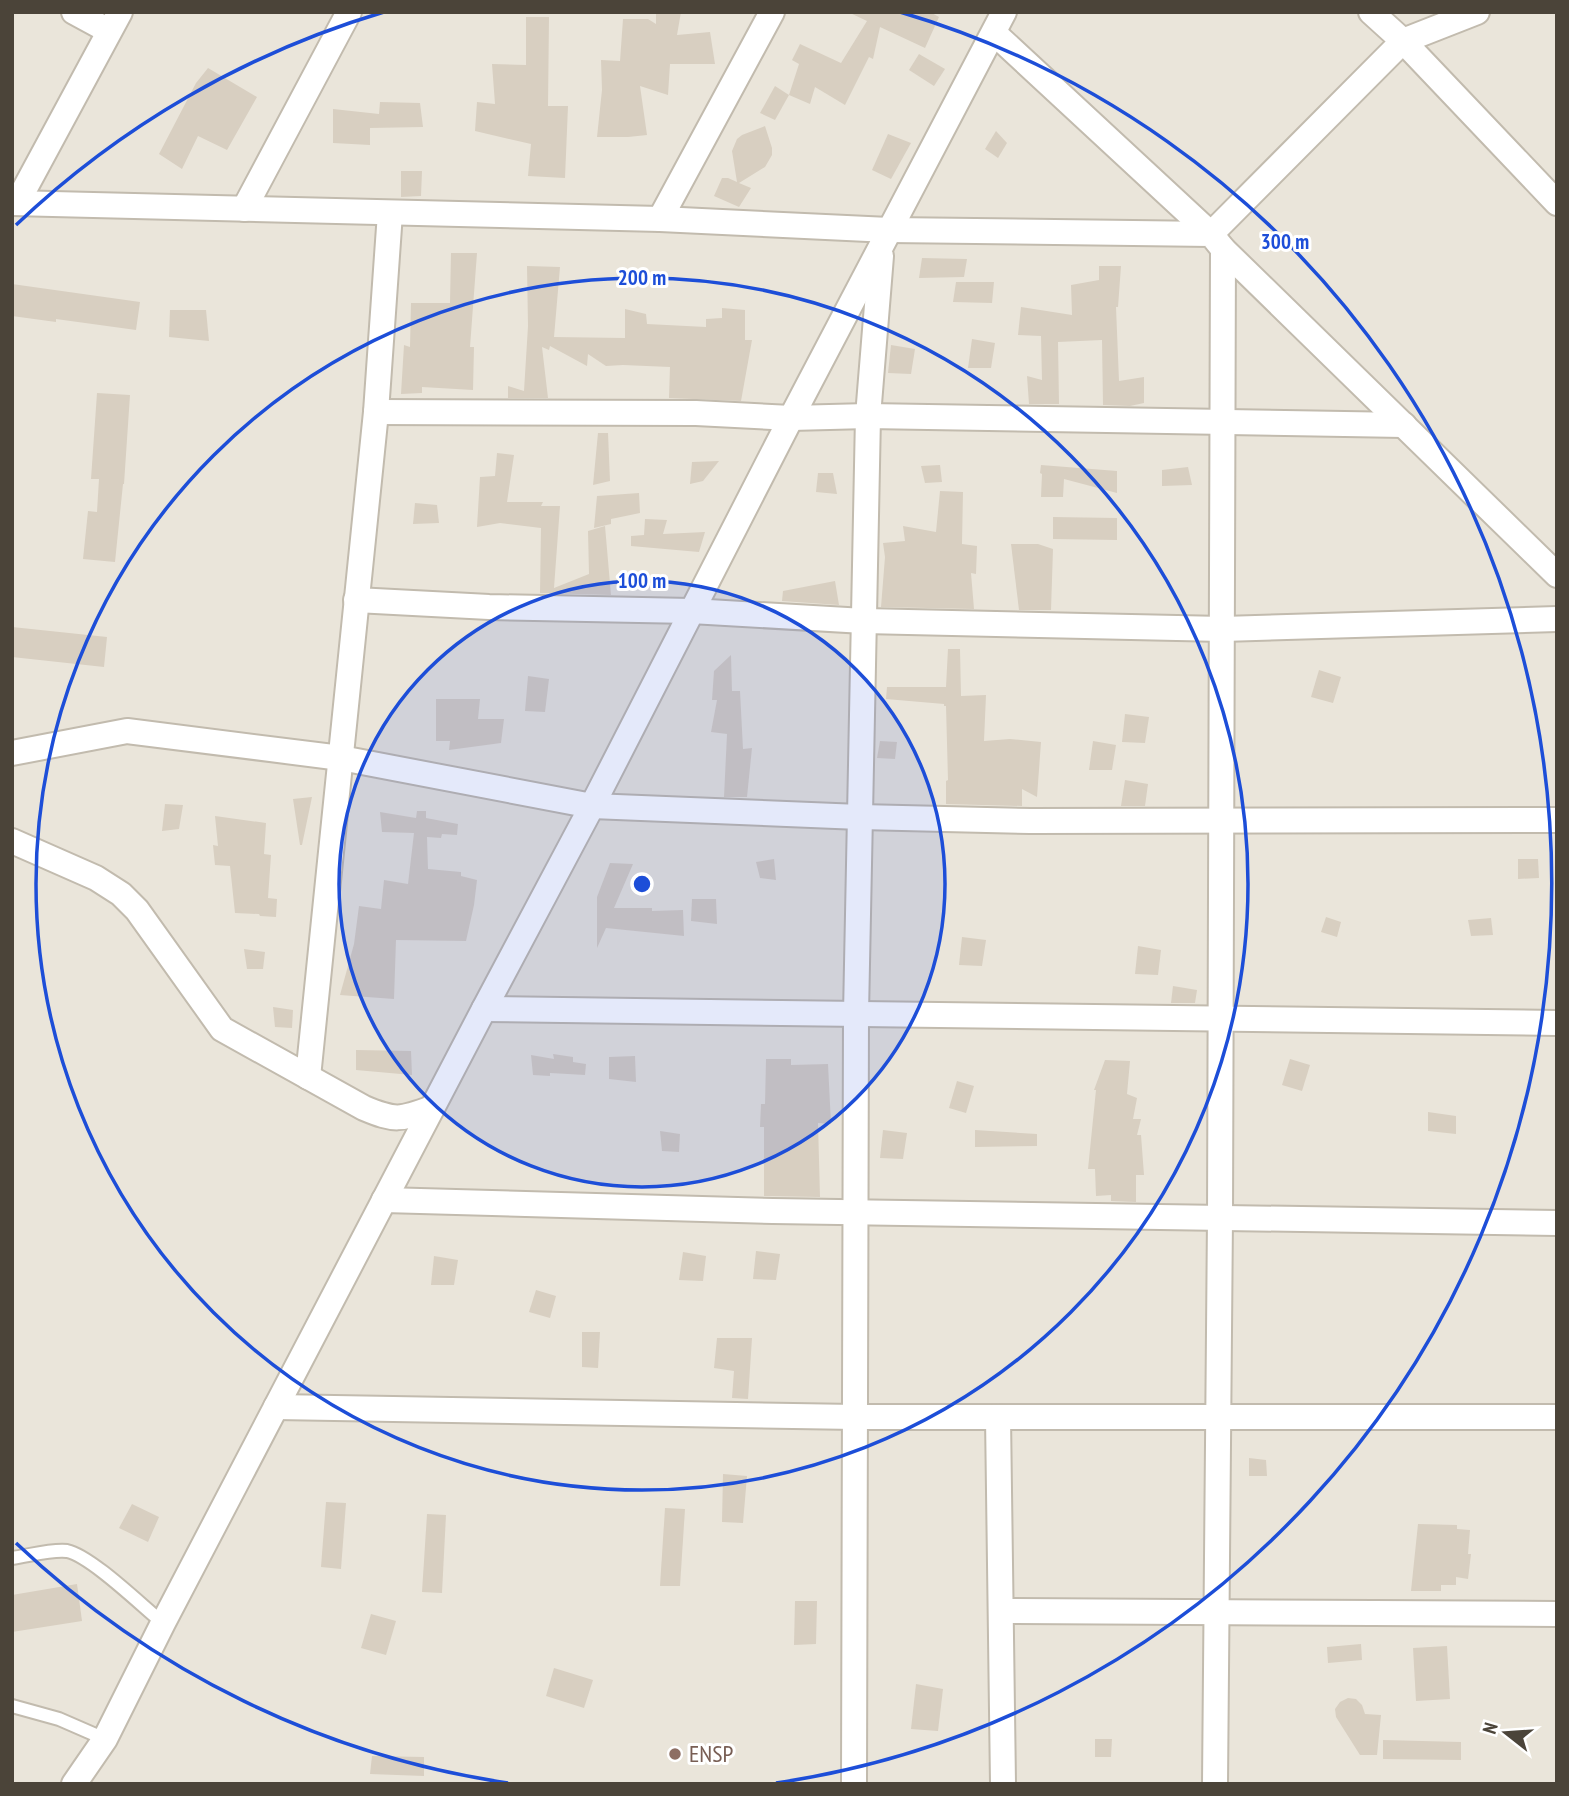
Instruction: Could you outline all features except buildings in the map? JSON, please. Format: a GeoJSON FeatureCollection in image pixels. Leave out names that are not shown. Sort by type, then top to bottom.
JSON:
{"type":"FeatureCollection","features":[{"type":"Feature","properties":{"kind":"street"},"geometry":{"type":"LineString","coordinates":[[74,12],[115,22],[15,203],[660,219],[886,237],[1217,241]]}},
{"type":"Feature","properties":{"kind":"street"},"geometry":{"type":"LineString","coordinates":[[244,209],[349,12]]}},
{"type":"Feature","properties":{"kind":"street"},"geometry":{"type":"LineString","coordinates":[[660,219],[772,12]]}},
{"type":"Feature","properties":{"kind":"street"},"geometry":{"type":"LineString","coordinates":[[1371,12],[1403,41],[1557,203]]}},
{"type":"Feature","properties":{"kind":"street"},"geometry":{"type":"LineString","coordinates":[[1215,1784],[1223,629],[1223,422],[1217,241],[1430,12]]}},
{"type":"Feature","properties":{"kind":"street"},"geometry":{"type":"LineString","coordinates":[[1403,41],[1477,12]]}},
{"type":"Feature","properties":{"kind":"street"},"geometry":{"type":"LineString","coordinates":[[74,1784],[105,1739],[163,1623],[999,23],[1557,575]]}},
{"type":"Feature","properties":{"kind":"street"},"geometry":{"type":"LineString","coordinates":[[308,1077],[376,412],[390,213]]}},
{"type":"Feature","properties":{"kind":"street"},"geometry":{"type":"LineString","coordinates":[[854,1784],[856,1014],[868,416],[886,237]]}},
{"type":"Feature","properties":{"kind":"street"},"geometry":{"type":"LineString","coordinates":[[376,412],[696,413],[791,418],[868,416],[1404,425]]}},
{"type":"Feature","properties":{"kind":"street"},"geometry":{"type":"LineString","coordinates":[[356,600],[489,607],[691,611],[864,621],[1223,629],[1557,619]]}},
{"type":"Feature","properties":{"kind":"street"},"geometry":{"type":"LineString","coordinates":[[12,753],[127,731],[341,758],[592,806],[1030,821],[1557,820]]}},
{"type":"Feature","properties":{"kind":"street"},"geometry":{"type":"LineString","coordinates":[[12,841],[96,878],[121,894],[137,910],[222,1029],[364,1108],[387,1117],[408,1117],[432,1108]]}},
{"type":"Feature","properties":{"kind":"street"},"geometry":{"type":"LineString","coordinates":[[484,1009],[1557,1023]]}},
{"type":"Feature","properties":{"kind":"street"},"geometry":{"type":"LineString","coordinates":[[384,1200],[856,1212],[1557,1223]]}},
{"type":"Feature","properties":{"kind":"street"},"geometry":{"type":"LineString","coordinates":[[276,1407],[856,1417],[1557,1417]]}},
{"type":"Feature","properties":{"kind":"street"},"geometry":{"type":"LineString","coordinates":[[998,1417],[1003,1784]]}},
{"type":"Feature","properties":{"kind":"street"},"geometry":{"type":"LineString","coordinates":[[1001,1611],[1557,1614]]}},
{"type":"Feature","properties":{"kind":"lane"},"geometry":{"type":"LineString","coordinates":[[12,1558],[70,1552],[94,1565],[163,1623]]}},
{"type":"Feature","properties":{"kind":"lane"},"geometry":{"type":"LineString","coordinates":[[12,1706],[59,1719],[105,1739]]}},
{"type":"Feature","properties":{"kind":"shaded area"},"geometry":{"type":"Polygon","coordinates":[[[12,12],[1557,12],[1557,1784],[12,1784],[12,12]]]}},
{"type":"Feature","properties":{"kind":"place","name":"ENSP"},"geometry":{"type":"Point","coordinates":[675,1754]}}]}
